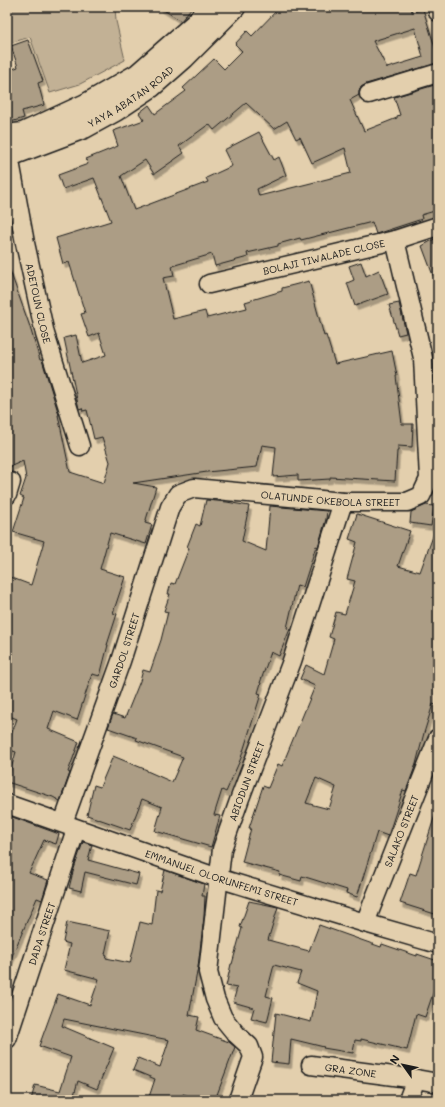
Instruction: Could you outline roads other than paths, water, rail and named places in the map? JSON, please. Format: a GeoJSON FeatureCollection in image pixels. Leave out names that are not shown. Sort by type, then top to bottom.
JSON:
{"type":"FeatureCollection","features":[{"type":"Feature","properties":{"kind":"main road","name":"YAYA ABATAN ROAD"},"geometry":{"type":"LineString","coordinates":[[8,149],[23,134],[79,108],[138,75],[195,24],[211,7]]}},
{"type":"Feature","properties":{"kind":"main road","name":"YAYA ABATAN ROAD"},"geometry":{"type":"LineString","coordinates":[[8,149],[84,127],[127,102],[151,86],[184,57],[234,7]]}},
{"type":"Feature","properties":{"kind":"street"},"geometry":{"type":"LineString","coordinates":[[437,7],[438,12]]}},
{"type":"Feature","properties":{"kind":"street"},"geometry":{"type":"LineString","coordinates":[[370,94],[438,73]]}},
{"type":"Feature","properties":{"kind":"street","name":"ADETOUN CLOSE"},"geometry":{"type":"LineString","coordinates":[[8,149],[25,243],[45,334],[80,446]]}},
{"type":"Feature","properties":{"kind":"street","name":"BOLAJI TIWALADE CLOSE"},"geometry":{"type":"LineString","coordinates":[[209,284],[395,240],[438,226]]}},
{"type":"Feature","properties":{"kind":"street","name":"OLATUNDE OKEBOLA STREET"},"geometry":{"type":"LineString","coordinates":[[194,488],[343,502],[407,502],[421,496],[429,479],[423,358],[395,240]]}},
{"type":"Feature","properties":{"kind":"street","name":"GARDOL STREET"},"geometry":{"type":"LineString","coordinates":[[70,826],[170,507],[178,494],[194,488]]}},
{"type":"Feature","properties":{"kind":"street","name":"ABIODUN STREET"},"geometry":{"type":"LineString","coordinates":[[238,1100],[253,1057],[249,1046],[236,1034],[223,1018],[215,999],[208,972],[222,849],[292,661],[343,502]]}},
{"type":"Feature","properties":{"kind":"street","name":"SALAKO STREET"},"geometry":{"type":"LineString","coordinates":[[365,923],[438,738]]}},
{"type":"Feature","properties":{"kind":"street","name":"EMMANUEL OLORUNFEMI STREET"},"geometry":{"type":"LineString","coordinates":[[7,804],[218,878],[438,944]]}},
{"type":"Feature","properties":{"kind":"street","name":"DADA STREET"},"geometry":{"type":"LineString","coordinates":[[7,1039],[70,826]]}},
{"type":"Feature","properties":{"kind":"street","name":"GRA ZONE"},"geometry":{"type":"LineString","coordinates":[[311,1065],[416,1078],[438,1083]]}},
{"type":"Feature","properties":{"kind":"street"},"geometry":{"type":"LineString","coordinates":[[408,1100],[416,1078]]}}]}
